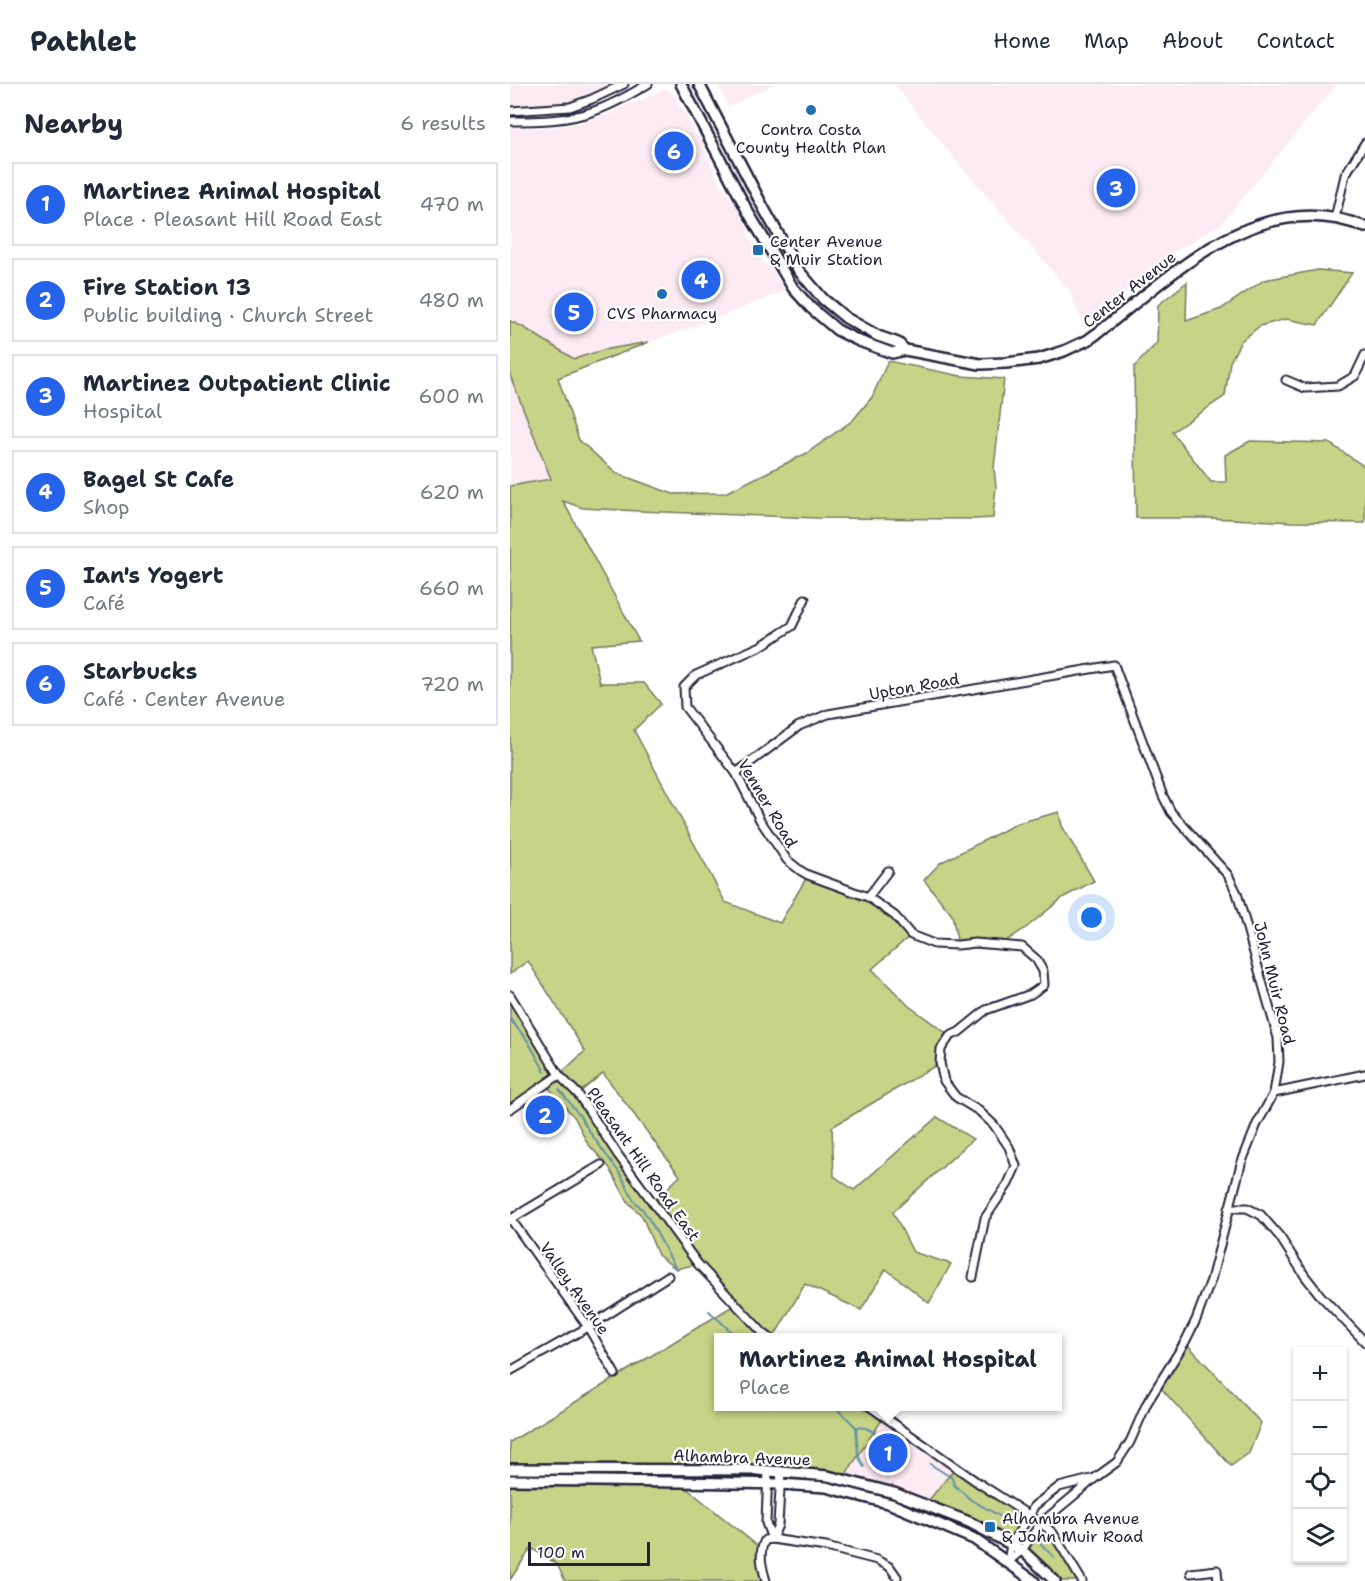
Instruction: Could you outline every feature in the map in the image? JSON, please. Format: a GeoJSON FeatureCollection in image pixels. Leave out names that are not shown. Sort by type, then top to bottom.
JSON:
{"type":"FeatureCollection","features":[{"type":"Feature","properties":{"kind":"street"},"geometry":{"type":"LineString","coordinates":[[510,111],[570,107],[624,84]]}},
{"type":"Feature","properties":{"kind":"street"},"geometry":{"type":"LineString","coordinates":[[510,121],[557,119],[591,112],[613,104],[648,84]]}},
{"type":"Feature","properties":{"kind":"street","name":"Center Avenue"},"geometry":{"type":"LineString","coordinates":[[681,84],[748,212],[793,288],[811,308],[837,330],[892,353],[905,350],[980,364],[1039,359],[1088,340],[1184,265],[1232,236],[1261,224],[1297,216],[1335,218],[1365,227]]}},
{"type":"Feature","properties":{"kind":"street","name":"Center Avenue"},"geometry":{"type":"LineString","coordinates":[[699,84],[799,271],[823,299],[846,318],[878,336],[898,343],[905,350]]}},
{"type":"Feature","properties":{"kind":"street"},"geometry":{"type":"LineString","coordinates":[[1335,218],[1345,175],[1365,143]]}},
{"type":"Feature","properties":{"kind":"street"},"geometry":{"type":"LineString","coordinates":[[1286,380],[1305,388],[1338,386],[1355,376],[1365,356]]}},
{"type":"Feature","properties":{"kind":"street","name":"Venner Road"},"geometry":{"type":"LineString","coordinates":[[805,599],[792,626],[761,646],[696,675],[684,687],[685,707],[736,774],[760,820],[787,860],[801,871],[868,897],[895,916],[911,934],[934,944],[975,943],[1022,947],[1036,959],[1043,970],[1044,985],[1031,994],[986,1010],[959,1032],[950,1036],[941,1049],[940,1063],[944,1081],[956,1097],[980,1111],[994,1125],[1010,1147],[1016,1166],[1008,1185],[984,1218],[973,1278]]}},
{"type":"Feature","properties":{"kind":"street","name":"Upton Road"},"geometry":{"type":"LineString","coordinates":[[736,774],[799,726],[828,714],[1114,665]]}},
{"type":"Feature","properties":{"kind":"street","name":"John Muir Road"},"geometry":{"type":"LineString","coordinates":[[1008,1562],[1022,1550],[1041,1522],[1117,1462],[1130,1442],[1147,1403],[1189,1334],[1210,1280],[1241,1164],[1257,1124],[1274,1093],[1280,1062],[1278,1038],[1237,893],[1228,875],[1171,812],[1160,789],[1114,665]]}},
{"type":"Feature","properties":{"kind":"street"},"geometry":{"type":"LineString","coordinates":[[868,897],[888,871]]}},
{"type":"Feature","properties":{"kind":"street","name":"Pleasant Hill Road East"},"geometry":{"type":"LineString","coordinates":[[510,995],[559,1075],[578,1094],[618,1155],[698,1264],[763,1333]]}},
{"type":"Feature","properties":{"kind":"street"},"geometry":{"type":"LineString","coordinates":[[1274,1093],[1365,1074]]}},
{"type":"Feature","properties":{"kind":"street"},"geometry":{"type":"LineString","coordinates":[[510,1108],[559,1075]]}},
{"type":"Feature","properties":{"kind":"street"},"geometry":{"type":"LineString","coordinates":[[511,1219],[601,1165]]}},
{"type":"Feature","properties":{"kind":"street"},"geometry":{"type":"LineString","coordinates":[[1229,1208],[1247,1208],[1261,1215],[1280,1237],[1313,1285],[1365,1342]]}},
{"type":"Feature","properties":{"kind":"street","name":"Valley Avenue"},"geometry":{"type":"LineString","coordinates":[[511,1219],[588,1327],[615,1374]]}},
{"type":"Feature","properties":{"kind":"street"},"geometry":{"type":"LineString","coordinates":[[510,1371],[588,1327],[668,1276]]}},
{"type":"Feature","properties":{"kind":"street"},"geometry":{"type":"LineString","coordinates":[[875,1411],[977,1482],[1041,1522],[1053,1533],[1082,1581]]}},
{"type":"Feature","properties":{"kind":"street","name":"Alhambra Avenue"},"geometry":{"type":"LineString","coordinates":[[510,1468],[781,1471],[828,1476],[894,1493],[969,1522],[1022,1550],[1055,1581]]}},
{"type":"Feature","properties":{"kind":"street"},"geometry":{"type":"LineString","coordinates":[[768,1471],[766,1523],[772,1539]]}},
{"type":"Feature","properties":{"kind":"street"},"geometry":{"type":"LineString","coordinates":[[772,1539],[778,1525],[781,1471]]}},
{"type":"Feature","properties":{"kind":"street","name":"John Muir Road"},"geometry":{"type":"LineString","coordinates":[[1008,1562],[1011,1544],[1034,1506],[1059,1487],[1095,1478]]}},
{"type":"Feature","properties":{"kind":"street","name":"Alhambra Avenue"},"geometry":{"type":"LineString","coordinates":[[510,1480],[780,1484],[826,1487],[891,1504],[974,1539],[1034,1581]]}},
{"type":"Feature","properties":{"kind":"street"},"geometry":{"type":"LineString","coordinates":[[766,1581],[760,1548],[765,1540],[772,1539],[826,1546],[877,1560],[890,1567],[897,1577]]}},
{"type":"Feature","properties":{"kind":"street"},"geometry":{"type":"LineString","coordinates":[[1191,1573],[1216,1570],[1218,1581]]}},
{"type":"Feature","properties":{"kind":"shaded area"},"geometry":{"type":"Polygon","coordinates":[[[510,84],[624,84],[570,107],[510,111],[510,84]]]}},
{"type":"Feature","properties":{"kind":"shaded area"},"geometry":{"type":"Polygon","coordinates":[[[717,84],[774,84],[728,107],[717,84]]]}},
{"type":"Feature","properties":{"kind":"shaded area"},"geometry":{"type":"Polygon","coordinates":[[[894,84],[1337,84],[1222,223],[1192,243],[1186,244],[1157,265],[1094,319],[1083,325],[1070,291],[954,158],[894,84]]]}},
{"type":"Feature","properties":{"kind":"shaded area"},"geometry":{"type":"Polygon","coordinates":[[[665,88],[673,93],[693,132],[700,138],[705,147],[705,153],[724,190],[735,203],[748,228],[748,235],[763,262],[772,270],[785,291],[649,342],[603,350],[574,360],[510,321],[510,126],[549,128],[580,123],[586,119],[611,114],[665,88]]]}},
{"type":"Feature","properties":{"kind":"shaded area"},"geometry":{"type":"Polygon","coordinates":[[[510,375],[551,480],[510,486],[510,375]]]}},
{"type":"Feature","properties":{"kind":"shaded area"},"geometry":{"type":"Polygon","coordinates":[[[884,1417],[956,1467],[925,1505],[842,1480],[884,1417]]]}},
{"type":"Feature","properties":{"kind":"green space"},"geometry":{"type":"Polygon","coordinates":[[[1318,270],[1352,273],[1317,325],[1286,319],[1260,326],[1241,341],[1230,362],[1225,396],[1172,432],[1211,482],[1226,482],[1225,455],[1250,441],[1329,443],[1365,467],[1365,523],[1136,518],[1134,367],[1157,343],[1158,305],[1187,282],[1186,321],[1221,309],[1264,280],[1318,270]]]}},
{"type":"Feature","properties":{"kind":"green space"},"geometry":{"type":"Polygon","coordinates":[[[510,321],[574,359],[603,350],[649,342],[558,378],[579,440],[616,473],[673,494],[725,493],[807,453],[853,420],[872,397],[888,361],[961,376],[1004,379],[994,468],[996,487],[993,518],[817,518],[639,511],[583,508],[563,501],[639,641],[591,645],[600,683],[644,683],[661,704],[634,730],[725,902],[780,923],[808,875],[868,897],[895,916],[911,935],[872,969],[909,1006],[950,1036],[941,1049],[940,1063],[832,1127],[834,1176],[854,1190],[937,1117],[973,1139],[893,1212],[913,1252],[951,1264],[929,1303],[886,1269],[861,1310],[805,1284],[776,1333],[714,1333],[714,1411],[875,1411],[884,1417],[842,1480],[781,1471],[510,1469],[510,1442],[736,1304],[698,1264],[676,1269],[658,1255],[642,1216],[628,1202],[609,1167],[588,1144],[575,1118],[546,1085],[510,1109],[510,997],[559,1075],[585,1051],[528,961],[510,974],[510,486],[551,479],[510,375],[510,321]],[[603,1073],[578,1094],[653,1202],[680,1176],[603,1073]]]}},
{"type":"Feature","properties":{"kind":"green space"},"geometry":{"type":"Polygon","coordinates":[[[1059,812],[1062,826],[1094,881],[1064,897],[1000,945],[958,945],[952,915],[924,880],[940,863],[1018,823],[1059,812]]]}},
{"type":"Feature","properties":{"kind":"green space"},"geometry":{"type":"Polygon","coordinates":[[[1185,1342],[1261,1423],[1249,1453],[1231,1466],[1158,1385],[1185,1342]]]}},
{"type":"Feature","properties":{"kind":"green space"},"geometry":{"type":"Polygon","coordinates":[[[956,1467],[1030,1515],[1011,1544],[925,1505],[956,1467]]]}},
{"type":"Feature","properties":{"kind":"green space"},"geometry":{"type":"Polygon","coordinates":[[[510,1480],[679,1482],[760,1548],[766,1581],[565,1581],[557,1564],[531,1548],[510,1580],[510,1480]]]}},
{"type":"Feature","properties":{"kind":"green space"},"geometry":{"type":"Polygon","coordinates":[[[1041,1523],[1053,1533],[1082,1581],[1055,1581],[1022,1550],[1041,1523]]]}},
{"type":"Feature","properties":{"kind":"waterway"},"geometry":{"type":"LineString","coordinates":[[510,1019],[528,1041],[545,1072]]}},
{"type":"Feature","properties":{"kind":"waterway"},"geometry":{"type":"LineString","coordinates":[[559,1089],[621,1175],[634,1201],[652,1224],[676,1269]]}},
{"type":"Feature","properties":{"kind":"waterway"},"geometry":{"type":"LineString","coordinates":[[709,1311],[733,1333]]}},
{"type":"Feature","properties":{"kind":"waterway"},"geometry":{"type":"LineString","coordinates":[[839,1411],[856,1427],[866,1428],[877,1434]]}},
{"type":"Feature","properties":{"kind":"waterway"},"geometry":{"type":"LineString","coordinates":[[856,1427],[858,1455],[864,1467]]}},
{"type":"Feature","properties":{"kind":"waterway"},"geometry":{"type":"LineString","coordinates":[[930,1464],[952,1478],[954,1485],[971,1500],[1012,1523]]}},
{"type":"Feature","properties":{"kind":"waterway"},"geometry":{"type":"LineString","coordinates":[[1040,1543],[1054,1557]]}},
{"type":"Feature","properties":{"kind":"place","name":"Contra Costa County Health Plan"},"geometry":{"type":"Point","coordinates":[811,110]}},
{"type":"Feature","properties":{"kind":"place","name":"Starbucks"},"geometry":{"type":"Point","coordinates":[674,151]}},
{"type":"Feature","properties":{"kind":"place","name":"Martinez Outpatient Clinic"},"geometry":{"type":"Point","coordinates":[1116,188]}},
{"type":"Feature","properties":{"kind":"place","name":"Center Avenue & Muir Station"},"geometry":{"type":"Point","coordinates":[758,250]}},
{"type":"Feature","properties":{"kind":"place","name":"Bagel St Cafe"},"geometry":{"type":"Point","coordinates":[701,280]}},
{"type":"Feature","properties":{"kind":"place","name":"CVS Pharmacy"},"geometry":{"type":"Point","coordinates":[662,294]}},
{"type":"Feature","properties":{"kind":"place","name":"Ian's Yogert"},"geometry":{"type":"Point","coordinates":[574,312]}},
{"type":"Feature","properties":{"kind":"place","name":"Fire Station 13"},"geometry":{"type":"Point","coordinates":[545,1115]}},
{"type":"Feature","properties":{"kind":"place","name":"Martinez Animal Hospital"},"geometry":{"type":"Point","coordinates":[888,1453]}},
{"type":"Feature","properties":{"kind":"place","name":"Alhambra Avenue & John Muir Road"},"geometry":{"type":"Point","coordinates":[990,1527]}}]}
